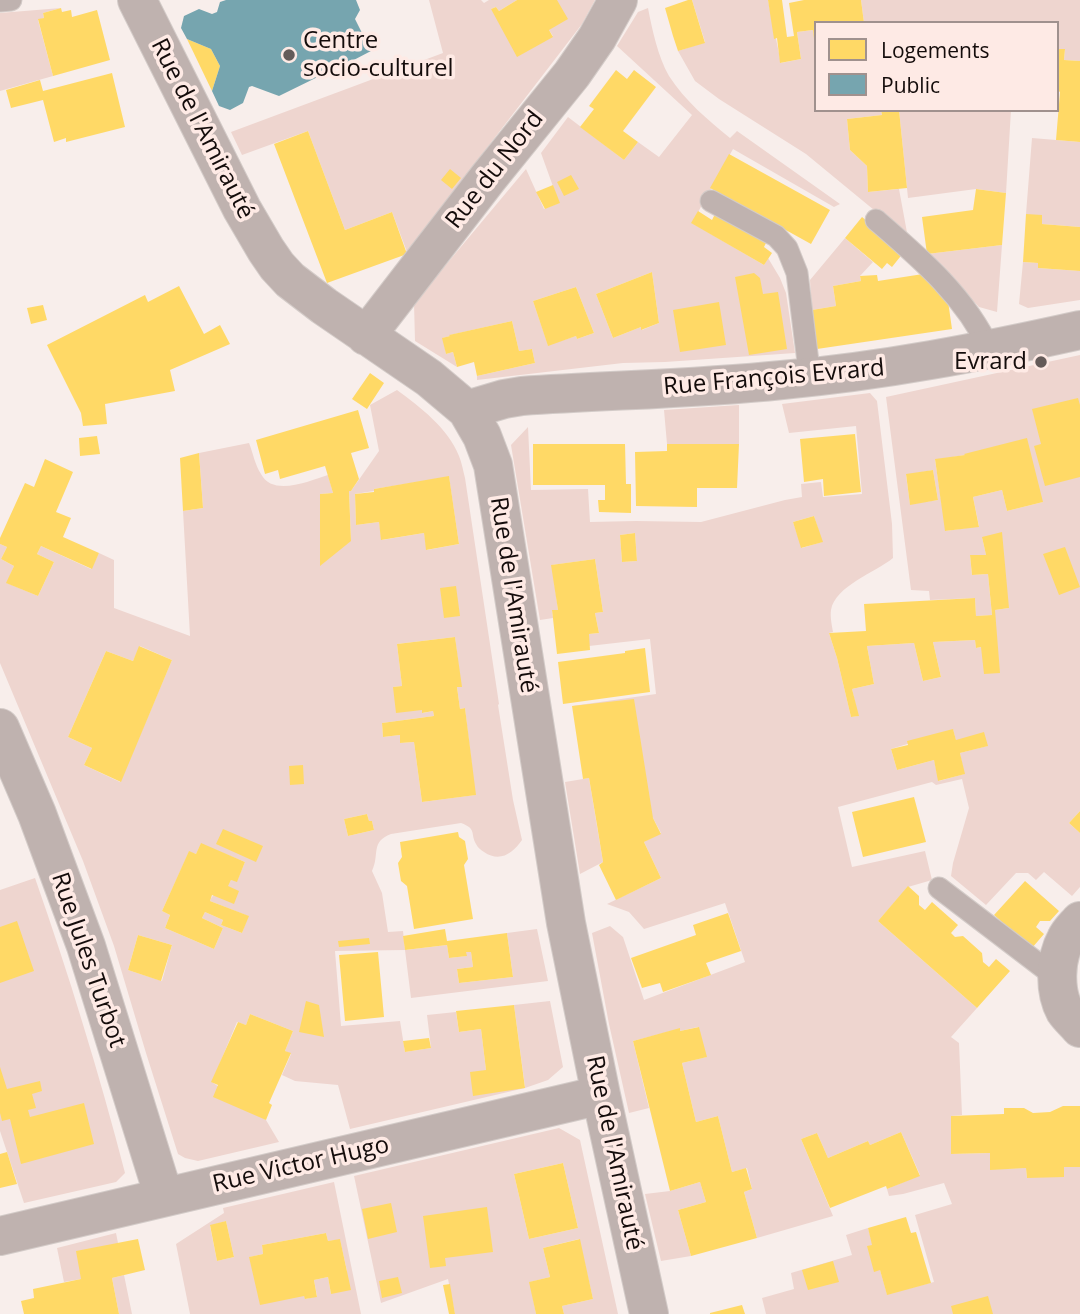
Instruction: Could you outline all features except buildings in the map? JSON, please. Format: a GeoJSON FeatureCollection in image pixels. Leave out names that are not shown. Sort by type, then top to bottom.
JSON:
{"type":"FeatureCollection","features":[{"type":"Feature","properties":{"kind":"street","name":"Rue de l'Amirauté"},"geometry":{"type":"LineString","coordinates":[[137,0],[242,209],[266,250],[290,280],[429,378],[467,410],[482,436],[493,465],[555,859],[579,989],[649,1314]]}},
{"type":"Feature","properties":{"kind":"street","name":"Rue du Nord"},"geometry":{"type":"LineString","coordinates":[[366,335],[584,58],[618,0]]}},
{"type":"Feature","properties":{"kind":"street","name":"Rue François Evrard"},"geometry":{"type":"LineString","coordinates":[[467,410],[504,398],[522,396],[729,384],[869,371],[990,350],[1080,330]]}},
{"type":"Feature","properties":{"kind":"street","name":"Rue Jules Turbot"},"geometry":{"type":"LineString","coordinates":[[0,728],[37,814],[86,946],[164,1197]]}},
{"type":"Feature","properties":{"kind":"street"},"geometry":{"type":"LineString","coordinates":[[1080,921],[1060,951],[1057,978],[1058,991],[1066,1014],[1080,1028]]}},
{"type":"Feature","properties":{"kind":"street","name":"Rue Victor Hugo"},"geometry":{"type":"LineString","coordinates":[[0,1236],[601,1095]]}},
{"type":"Feature","properties":{"kind":"lane"},"geometry":{"type":"LineString","coordinates":[[0,1],[11,0]]}},
{"type":"Feature","properties":{"kind":"lane"},"geometry":{"type":"LineString","coordinates":[[711,201],[776,236],[787,248],[797,273],[810,378]]}},
{"type":"Feature","properties":{"kind":"lane"},"geometry":{"type":"LineString","coordinates":[[876,220],[949,288],[975,321],[990,350]]}},
{"type":"Feature","properties":{"kind":"lane"},"geometry":{"type":"LineString","coordinates":[[939,888],[1057,978]]}},
{"type":"Feature","properties":{"kind":"shaded area"},"geometry":{"type":"Polygon","coordinates":[[[429,0],[481,0],[484,3],[489,0],[517,0],[499,11],[496,7],[491,9],[553,36],[549,30],[557,0],[595,0],[582,24],[407,252],[392,212],[345,230],[308,131],[242,155],[231,132],[443,53],[429,0]]]}},
{"type":"Feature","properties":{"kind":"shaded area"},"geometry":{"type":"Polygon","coordinates":[[[692,0],[768,0],[781,63],[801,59],[797,32],[813,30],[814,112],[881,112],[882,115],[847,119],[850,150],[867,166],[868,192],[899,189],[908,238],[806,154],[695,81],[678,51],[705,42],[692,0]]]}},
{"type":"Feature","properties":{"kind":"shaded area"},"geometry":{"type":"Polygon","coordinates":[[[861,0],[1080,0],[1080,61],[1064,60],[1065,50],[1059,49],[1059,21],[864,21],[861,0]]]}},
{"type":"Feature","properties":{"kind":"shaded area"},"geometry":{"type":"Polygon","coordinates":[[[61,8],[43,13],[44,18],[38,20],[53,76],[0,91],[0,13],[61,8]]]}},
{"type":"Feature","properties":{"kind":"shaded area"},"geometry":{"type":"Polygon","coordinates":[[[648,8],[665,68],[675,85],[697,110],[730,138],[737,131],[840,204],[834,207],[733,149],[692,223],[764,265],[768,258],[786,293],[795,353],[623,363],[477,380],[477,376],[535,363],[532,349],[519,351],[512,321],[443,338],[446,354],[453,352],[457,367],[415,341],[414,303],[526,169],[544,209],[559,203],[541,153],[568,117],[624,160],[638,142],[659,157],[692,115],[617,46],[638,12],[648,8]],[[652,272],[596,294],[613,338],[659,323],[652,272]],[[576,287],[533,301],[548,345],[594,333],[576,287]]]}},
{"type":"Feature","properties":{"kind":"shaded area"},"geometry":{"type":"Polygon","coordinates":[[[899,112],[1011,112],[1006,193],[976,189],[908,198],[899,112]]]}},
{"type":"Feature","properties":{"kind":"shaded area"},"geometry":{"type":"Polygon","coordinates":[[[1032,138],[1080,142],[1080,227],[1042,224],[1026,214],[1032,138]]]}},
{"type":"Feature","properties":{"kind":"shaded area"},"geometry":{"type":"Polygon","coordinates":[[[845,238],[873,262],[860,276],[861,281],[833,286],[836,306],[812,310],[810,280],[845,238]]]}},
{"type":"Feature","properties":{"kind":"shaded area"},"geometry":{"type":"Polygon","coordinates":[[[1002,245],[997,312],[979,307],[927,254],[1002,245]]]}},
{"type":"Feature","properties":{"kind":"shaded area"},"geometry":{"type":"Polygon","coordinates":[[[1023,262],[1038,263],[1038,268],[1080,271],[1080,300],[1028,308],[1019,304],[1023,262]]]}},
{"type":"Feature","properties":{"kind":"shaded area"},"geometry":{"type":"Polygon","coordinates":[[[1080,355],[1080,811],[1069,823],[1080,833],[1080,887],[1072,896],[1044,872],[1036,880],[1028,873],[1016,873],[986,905],[951,876],[969,808],[962,779],[936,785],[932,782],[838,807],[852,867],[925,851],[932,880],[908,887],[878,921],[977,1008],[951,1037],[959,1043],[962,1115],[951,1116],[952,1154],[990,1153],[990,1169],[1026,1168],[1027,1178],[1064,1167],[1080,1167],[1080,1314],[766,1314],[762,1298],[794,1289],[791,1273],[852,1255],[846,1235],[868,1228],[887,1294],[934,1282],[915,1215],[952,1204],[944,1183],[889,1196],[887,1189],[920,1175],[901,1132],[870,1145],[868,1141],[828,1158],[817,1133],[801,1139],[833,1216],[757,1238],[744,1192],[752,1189],[747,1168],[732,1172],[718,1116],[696,1122],[682,1063],[706,1057],[698,1027],[633,1041],[649,1108],[629,1113],[609,1024],[592,933],[610,926],[623,937],[644,1000],[745,962],[725,903],[644,929],[629,912],[607,904],[661,878],[644,842],[661,833],[572,706],[656,694],[650,639],[589,646],[589,634],[599,633],[595,613],[603,612],[595,559],[552,565],[558,610],[552,611],[553,618],[540,620],[511,445],[528,427],[531,490],[588,489],[590,522],[701,522],[802,497],[801,484],[821,482],[823,497],[862,494],[856,426],[789,433],[782,404],[870,393],[877,401],[892,524],[893,558],[848,587],[834,601],[831,610],[833,632],[829,633],[851,717],[858,716],[852,689],[874,684],[867,646],[914,643],[923,681],[941,677],[933,642],[975,640],[976,648],[981,647],[995,610],[1009,608],[982,537],[986,555],[970,555],[972,575],[988,574],[992,615],[976,616],[975,598],[930,600],[929,591],[911,590],[886,397],[1080,355]],[[965,454],[935,460],[946,531],[979,526],[973,497],[1002,490],[1007,511],[1043,502],[965,454]],[[933,470],[906,475],[910,504],[938,500],[933,470]],[[814,516],[793,522],[802,548],[822,542],[814,516]],[[635,533],[620,535],[622,562],[637,561],[635,533]],[[953,730],[891,749],[897,770],[934,760],[939,781],[964,774],[960,753],[987,746],[956,740],[953,730]]]}},
{"type":"Feature","properties":{"kind":"shaded area"},"geometry":{"type":"Polygon","coordinates":[[[397,390],[441,427],[460,459],[513,800],[522,840],[506,855],[495,857],[479,848],[471,829],[461,823],[391,834],[380,841],[372,871],[382,893],[388,932],[403,931],[405,950],[335,951],[341,1026],[400,1021],[405,1052],[431,1048],[427,1015],[456,1012],[459,1032],[481,1029],[486,1070],[525,1087],[514,1005],[550,1001],[563,1067],[548,1080],[525,1088],[350,1129],[338,1085],[295,1081],[282,1075],[291,1054],[285,1051],[293,1031],[250,1014],[246,1025],[237,1022],[212,1082],[266,1120],[279,1142],[198,1161],[185,1158],[178,1154],[114,946],[83,861],[0,663],[0,544],[7,547],[1,559],[14,566],[7,583],[38,596],[54,562],[37,554],[41,546],[91,569],[99,553],[114,560],[114,608],[190,636],[183,511],[203,508],[199,453],[249,443],[261,474],[274,485],[292,485],[328,475],[333,493],[320,494],[320,565],[351,540],[349,491],[379,451],[370,405],[397,390]],[[449,477],[355,494],[356,525],[379,522],[382,540],[424,533],[427,550],[459,544],[449,477]],[[455,637],[397,644],[402,686],[393,687],[423,713],[433,711],[434,716],[382,723],[383,737],[400,735],[400,743],[414,742],[422,802],[475,795],[465,708],[460,709],[457,687],[461,687],[455,637]],[[140,646],[133,661],[106,651],[68,737],[92,748],[84,765],[120,782],[172,660],[140,646]],[[367,814],[344,819],[348,836],[374,830],[367,814]],[[201,844],[196,854],[189,852],[162,911],[170,915],[165,928],[214,949],[223,928],[202,918],[205,912],[223,920],[221,925],[242,933],[248,916],[210,901],[214,894],[231,880],[237,881],[245,862],[201,844]],[[138,935],[128,970],[162,981],[172,945],[138,935]]]}},
{"type":"Feature","properties":{"kind":"shaded area"},"geometry":{"type":"Polygon","coordinates":[[[739,405],[739,444],[667,444],[664,410],[739,405]]]}},
{"type":"Feature","properties":{"kind":"shaded area"},"geometry":{"type":"Polygon","coordinates":[[[589,778],[603,862],[580,874],[565,782],[589,778]]]}},
{"type":"Feature","properties":{"kind":"shaded area"},"geometry":{"type":"Polygon","coordinates":[[[35,878],[83,1024],[125,1173],[116,1182],[24,1203],[0,1131],[0,890],[35,878]]]}},
{"type":"Feature","properties":{"kind":"shaded area"},"geometry":{"type":"Polygon","coordinates":[[[537,929],[548,981],[411,998],[405,950],[447,945],[449,958],[466,956],[466,952],[471,952],[473,967],[457,969],[459,983],[513,977],[507,933],[537,929]]]}},
{"type":"Feature","properties":{"kind":"shaded area"},"geometry":{"type":"Polygon","coordinates":[[[559,1128],[580,1140],[618,1314],[564,1314],[562,1306],[593,1299],[579,1239],[543,1248],[550,1277],[530,1282],[536,1314],[455,1314],[448,1279],[381,1303],[354,1176],[559,1128]],[[563,1163],[514,1174],[529,1239],[578,1228],[563,1163]]]}},
{"type":"Feature","properties":{"kind":"shaded area"},"geometry":{"type":"Polygon","coordinates":[[[334,1182],[361,1314],[190,1314],[176,1244],[224,1213],[223,1208],[334,1182]],[[226,1221],[210,1226],[217,1261],[234,1257],[226,1221]],[[326,1233],[262,1245],[263,1254],[250,1257],[306,1299],[317,1296],[314,1280],[328,1277],[331,1294],[347,1271],[340,1240],[328,1241],[326,1233]]]}},
{"type":"Feature","properties":{"kind":"shaded area"},"geometry":{"type":"Polygon","coordinates":[[[700,1182],[706,1202],[678,1210],[691,1256],[661,1261],[645,1194],[670,1191],[700,1182]]]}},
{"type":"Feature","properties":{"kind":"shaded area"},"geometry":{"type":"Polygon","coordinates":[[[116,1233],[118,1243],[81,1279],[64,1282],[57,1248],[116,1233]]]}},
{"type":"Feature","properties":{"kind":"shaded area"},"geometry":{"type":"Polygon","coordinates":[[[124,1275],[132,1314],[119,1314],[112,1278],[124,1275]]]}},
{"type":"Feature","properties":{"kind":"place","name":"Centre socio-culturel"},"geometry":{"type":"Point","coordinates":[289,55]}},
{"type":"Feature","properties":{"kind":"place","name":"Evrard"},"geometry":{"type":"Point","coordinates":[1041,362]}}]}
